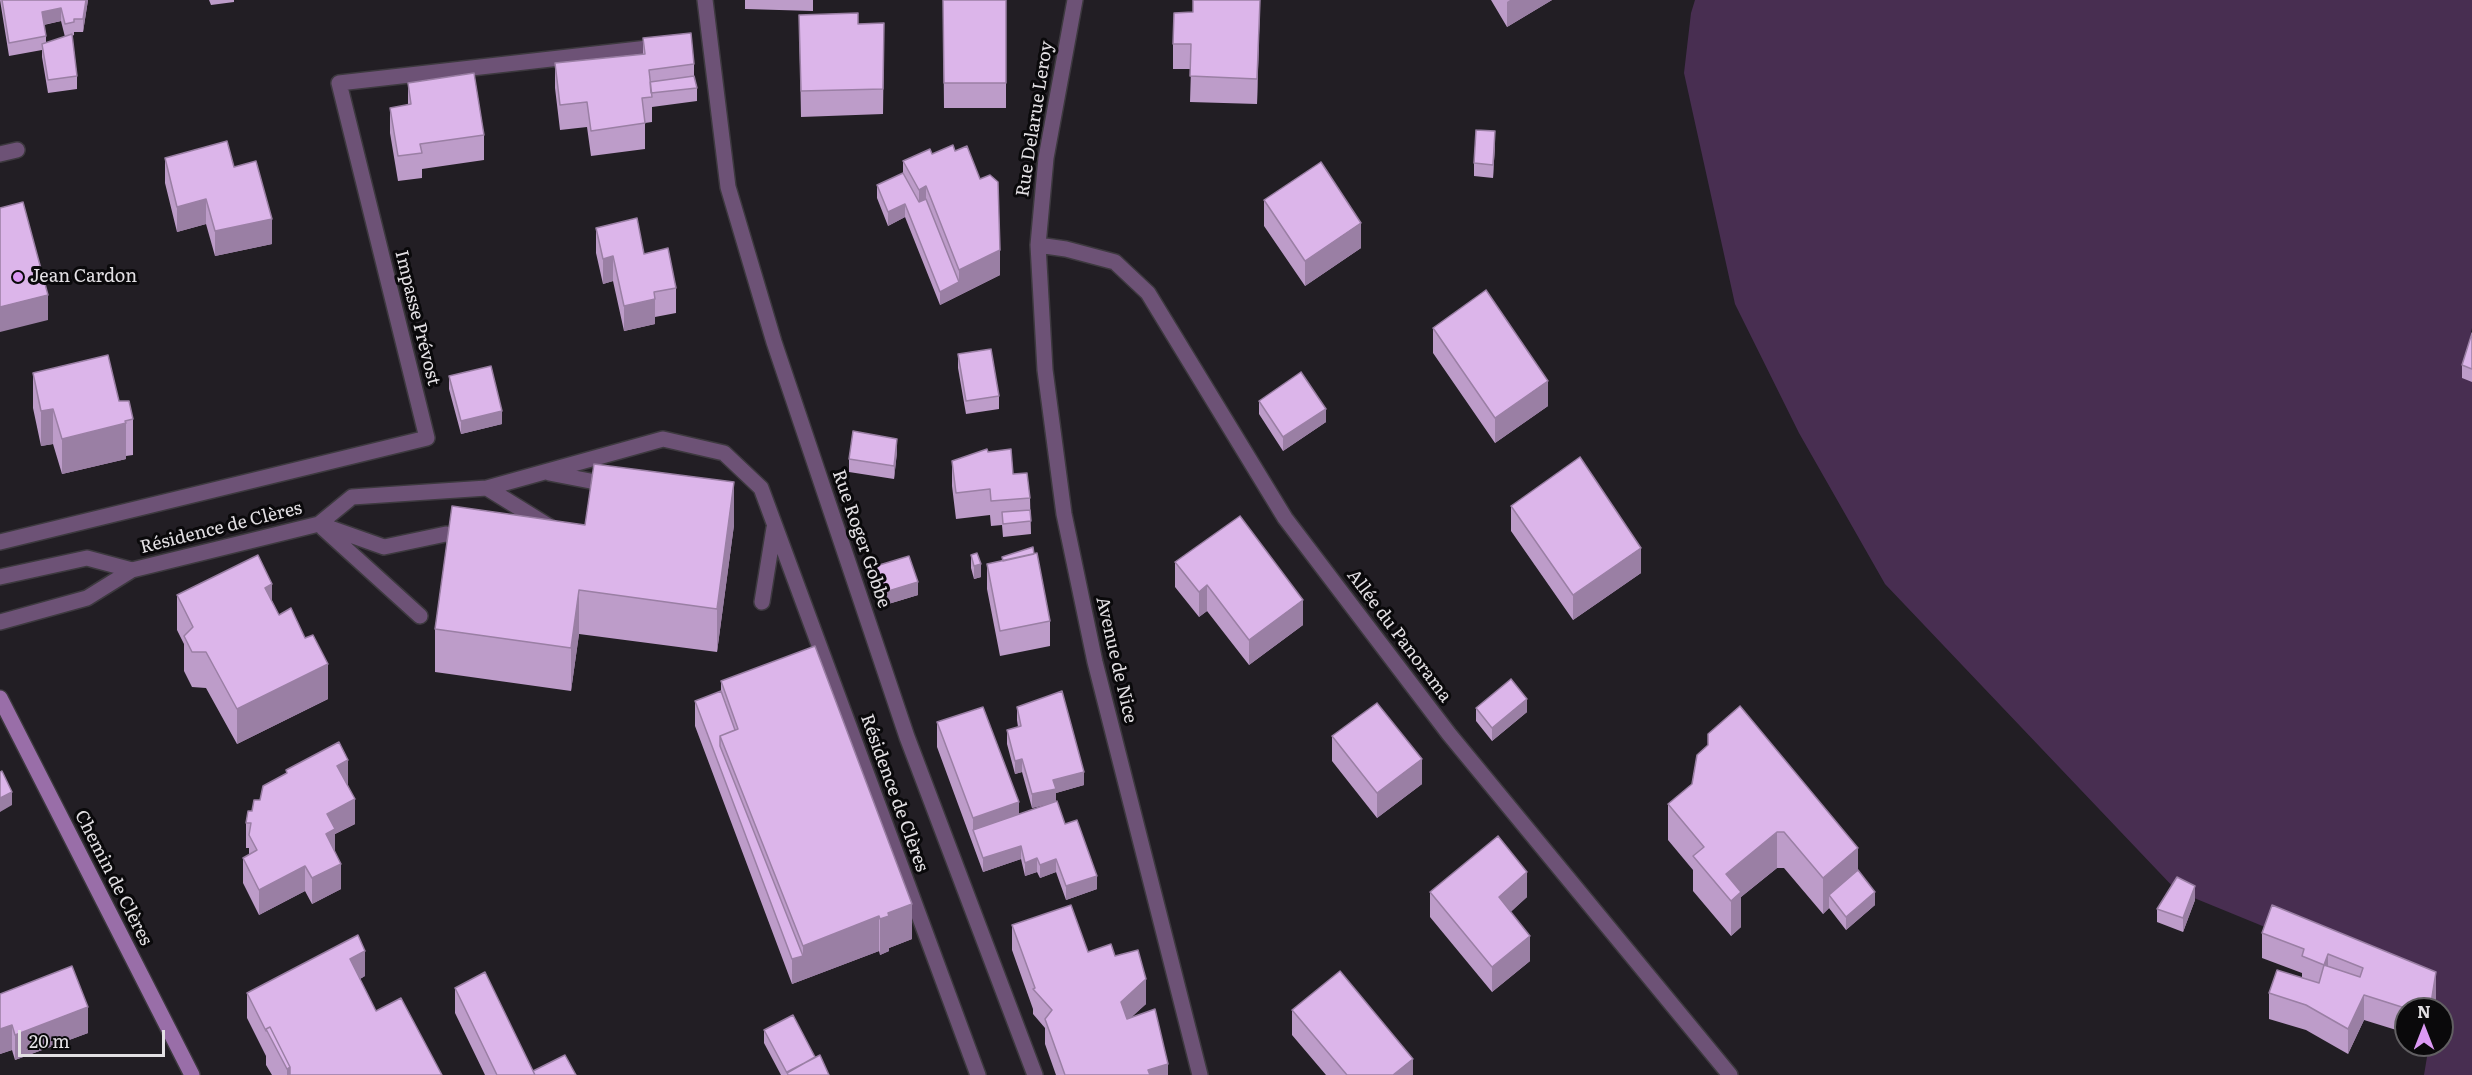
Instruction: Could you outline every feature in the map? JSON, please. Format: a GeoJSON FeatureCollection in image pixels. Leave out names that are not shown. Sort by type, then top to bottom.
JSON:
{"type":"FeatureCollection","features":[{"type":"Feature","properties":{"kind":"street","name":"Rue Roger Gobbe"},"geometry":{"type":"LineString","coordinates":[[705,0],[728,187],[774,342],[907,737],[1035,1075]]}},
{"type":"Feature","properties":{"kind":"street","name":"Rue Delarue Leroy"},"geometry":{"type":"LineString","coordinates":[[1038,245],[1046,158],[1075,0]]}},
{"type":"Feature","properties":{"kind":"street","name":"Impasse Prévost"},"geometry":{"type":"LineString","coordinates":[[0,542],[427,438],[339,83],[648,48]]}},
{"type":"Feature","properties":{"kind":"street"},"geometry":{"type":"LineString","coordinates":[[0,154],[17,150]]}},
{"type":"Feature","properties":{"kind":"street","name":"Avenue de Nice"},"geometry":{"type":"LineString","coordinates":[[1038,245],[1045,370],[1064,514],[1095,662],[1200,1075]]}},
{"type":"Feature","properties":{"kind":"street","name":"Allée du Panorama"},"geometry":{"type":"LineString","coordinates":[[1038,245],[1066,249],[1116,262],[1148,293],[1285,518],[1449,734],[1730,1075]]}},
{"type":"Feature","properties":{"kind":"street","name":"Résidence de Clères"},"geometry":{"type":"LineString","coordinates":[[0,622],[87,598],[132,570],[319,524],[352,496],[487,488],[663,439],[724,453],[761,488],[978,1075]]}},
{"type":"Feature","properties":{"kind":"street","name":"Résidence de Clères"},"geometry":{"type":"LineString","coordinates":[[544,472],[622,487]]}},
{"type":"Feature","properties":{"kind":"street"},"geometry":{"type":"LineString","coordinates":[[487,488],[561,534]]}},
{"type":"Feature","properties":{"kind":"street","name":"Résidence de Clères"},"geometry":{"type":"LineString","coordinates":[[319,524],[384,547],[446,534],[481,543]]}},
{"type":"Feature","properties":{"kind":"street","name":"Résidence de Clères"},"geometry":{"type":"LineString","coordinates":[[319,524],[420,616]]}},
{"type":"Feature","properties":{"kind":"street","name":"Résidence de Clères"},"geometry":{"type":"LineString","coordinates":[[762,602],[774,525]]}},
{"type":"Feature","properties":{"kind":"street","name":"Résidence de Clères"},"geometry":{"type":"LineString","coordinates":[[0,577],[87,558],[132,570]]}},
{"type":"Feature","properties":{"kind":"street","name":"Chemin de Clères"},"geometry":{"type":"LineString","coordinates":[[0,698],[192,1075]]}},
{"type":"Feature","properties":{"kind":"shaded area"},"geometry":{"type":"Polygon","coordinates":[[[1695,0],[2472,0],[2472,328],[2463,371],[2472,347],[2472,1075],[2424,1075],[2427,1057],[2454,1057],[2454,997],[2436,997],[2177,891],[1885,584],[1799,433],[1735,304],[1684,73],[1691,13],[1695,0]]]}},
{"type":"Feature","properties":{"kind":"building"},"geometry":{"type":"Polygon","coordinates":[[[2,0],[86,0],[83,19],[74,19],[74,22],[65,24],[61,8],[42,12],[46,36],[9,43],[2,0]]]}},
{"type":"Feature","properties":{"kind":"building"},"geometry":{"type":"Polygon","coordinates":[[[943,0],[1006,0],[1006,83],[944,83],[943,0]]]}},
{"type":"Feature","properties":{"kind":"building"},"geometry":{"type":"Polygon","coordinates":[[[1193,0],[1260,0],[1257,79],[1190,76],[1191,44],[1173,44],[1174,13],[1193,12],[1193,0]]]}},
{"type":"Feature","properties":{"kind":"building"},"geometry":{"type":"Polygon","coordinates":[[[858,13],[858,24],[884,23],[883,89],[801,91],[799,15],[858,13]]]}},
{"type":"Feature","properties":{"kind":"building"},"geometry":{"type":"Polygon","coordinates":[[[691,33],[694,64],[649,70],[652,97],[642,98],[645,123],[591,131],[587,102],[560,105],[555,63],[645,54],[643,38],[691,33]]]}},
{"type":"Feature","properties":{"kind":"building"},"geometry":{"type":"Polygon","coordinates":[[[72,34],[77,76],[48,80],[42,44],[72,34]]]}},
{"type":"Feature","properties":{"kind":"building"},"geometry":{"type":"Polygon","coordinates":[[[474,73],[484,135],[420,144],[422,153],[398,156],[390,108],[411,104],[408,83],[474,73]]]}},
{"type":"Feature","properties":{"kind":"building"},"geometry":{"type":"Polygon","coordinates":[[[694,76],[697,88],[651,93],[650,82],[694,76]]]}},
{"type":"Feature","properties":{"kind":"building"},"geometry":{"type":"Polygon","coordinates":[[[1476,130],[1495,131],[1493,165],[1474,163],[1476,130]]]}},
{"type":"Feature","properties":{"kind":"building"},"geometry":{"type":"Polygon","coordinates":[[[227,141],[234,167],[256,161],[272,219],[215,231],[206,199],[177,207],[165,158],[227,141]]]}},
{"type":"Feature","properties":{"kind":"building"},"geometry":{"type":"Polygon","coordinates":[[[953,145],[955,151],[967,146],[980,179],[990,175],[998,182],[1000,250],[959,270],[926,186],[919,190],[903,161],[930,149],[932,154],[953,145]]]}},
{"type":"Feature","properties":{"kind":"building"},"geometry":{"type":"Polygon","coordinates":[[[1321,162],[1361,223],[1305,261],[1264,200],[1321,162]]]}},
{"type":"Feature","properties":{"kind":"building"},"geometry":{"type":"Polygon","coordinates":[[[903,173],[919,202],[926,199],[959,282],[940,292],[905,204],[888,212],[877,185],[903,173]]]}},
{"type":"Feature","properties":{"kind":"building","name":"Jean Cardon"},"geometry":{"type":"Polygon","coordinates":[[[23,202],[48,295],[0,307],[0,208],[23,202]]]}},
{"type":"Feature","properties":{"kind":"building"},"geometry":{"type":"Polygon","coordinates":[[[637,218],[644,254],[668,248],[676,288],[654,292],[655,299],[624,306],[613,256],[603,259],[596,228],[637,218]]]}},
{"type":"Feature","properties":{"kind":"building"},"geometry":{"type":"Polygon","coordinates":[[[1486,290],[1548,381],[1495,418],[1433,328],[1486,290]]]}},
{"type":"Feature","properties":{"kind":"building"},"geometry":{"type":"Polygon","coordinates":[[[2472,333],[2472,369],[2462,365],[2472,333]]]}},
{"type":"Feature","properties":{"kind":"building"},"geometry":{"type":"Polygon","coordinates":[[[991,349],[999,396],[966,401],[958,354],[991,349]]]}},
{"type":"Feature","properties":{"kind":"building"},"geometry":{"type":"Polygon","coordinates":[[[108,355],[119,401],[129,401],[133,419],[125,421],[126,423],[62,439],[53,409],[41,411],[33,373],[108,355]]]}},
{"type":"Feature","properties":{"kind":"building"},"geometry":{"type":"Polygon","coordinates":[[[491,366],[502,411],[461,421],[449,376],[491,366]]]}},
{"type":"Feature","properties":{"kind":"building"},"geometry":{"type":"Polygon","coordinates":[[[1301,372],[1326,409],[1283,437],[1259,401],[1301,372]]]}},
{"type":"Feature","properties":{"kind":"building"},"geometry":{"type":"Polygon","coordinates":[[[853,431],[897,439],[894,466],[849,459],[853,431]]]}},
{"type":"Feature","properties":{"kind":"building"},"geometry":{"type":"Polygon","coordinates":[[[987,449],[988,452],[1011,449],[1013,474],[1027,473],[1030,498],[991,501],[990,489],[956,493],[952,461],[987,449]]]}},
{"type":"Feature","properties":{"kind":"building"},"geometry":{"type":"Polygon","coordinates":[[[1580,457],[1641,548],[1573,595],[1511,506],[1580,457]]]}},
{"type":"Feature","properties":{"kind":"building"},"geometry":{"type":"Polygon","coordinates":[[[594,464],[734,482],[717,609],[579,590],[571,648],[435,629],[452,506],[585,525],[594,464]]]}},
{"type":"Feature","properties":{"kind":"building"},"geometry":{"type":"Polygon","coordinates":[[[1030,510],[1031,521],[1003,524],[1002,512],[1030,510]]]}},
{"type":"Feature","properties":{"kind":"building"},"geometry":{"type":"Polygon","coordinates":[[[1240,516],[1303,600],[1249,640],[1207,585],[1199,592],[1175,562],[1240,516]]]}},
{"type":"Feature","properties":{"kind":"building"},"geometry":{"type":"Polygon","coordinates":[[[1033,547],[1034,554],[1003,561],[1002,557],[1033,547]]]}},
{"type":"Feature","properties":{"kind":"building"},"geometry":{"type":"Polygon","coordinates":[[[977,553],[981,564],[974,566],[971,555],[977,553]]]}},
{"type":"Feature","properties":{"kind":"building"},"geometry":{"type":"Polygon","coordinates":[[[1037,553],[1050,621],[1000,631],[987,564],[1037,553]]]}},
{"type":"Feature","properties":{"kind":"building"},"geometry":{"type":"Polygon","coordinates":[[[258,555],[272,584],[265,588],[279,615],[291,608],[305,638],[313,635],[328,664],[237,709],[206,652],[192,652],[184,636],[193,627],[177,595],[258,555]]]}},
{"type":"Feature","properties":{"kind":"building"},"geometry":{"type":"Polygon","coordinates":[[[909,556],[918,582],[885,592],[876,566],[909,556]]]}},
{"type":"Feature","properties":{"kind":"building"},"geometry":{"type":"Polygon","coordinates":[[[815,646],[912,904],[888,913],[889,916],[880,919],[879,916],[803,946],[720,736],[738,729],[721,681],[815,646]]]}},
{"type":"Feature","properties":{"kind":"building"},"geometry":{"type":"Polygon","coordinates":[[[1511,679],[1527,699],[1492,728],[1476,708],[1511,679]]]}},
{"type":"Feature","properties":{"kind":"building"},"geometry":{"type":"Polygon","coordinates":[[[721,691],[735,730],[720,736],[720,746],[803,956],[792,959],[695,701],[721,691]]]}},
{"type":"Feature","properties":{"kind":"building"},"geometry":{"type":"Polygon","coordinates":[[[1062,691],[1084,772],[1053,780],[1056,789],[1032,794],[1022,759],[1015,761],[1007,730],[1021,726],[1017,707],[1062,691]]]}},
{"type":"Feature","properties":{"kind":"building"},"geometry":{"type":"Polygon","coordinates":[[[1377,703],[1422,759],[1377,793],[1332,736],[1377,703]]]}},
{"type":"Feature","properties":{"kind":"building"},"geometry":{"type":"Polygon","coordinates":[[[1740,706],[1858,848],[1823,878],[1784,832],[1777,832],[1726,874],[1741,892],[1731,901],[1693,856],[1704,847],[1668,804],[1692,784],[1697,755],[1708,745],[1708,734],[1740,706]]]}},
{"type":"Feature","properties":{"kind":"building"},"geometry":{"type":"Polygon","coordinates":[[[983,707],[1019,802],[973,818],[937,722],[983,707]]]}},
{"type":"Feature","properties":{"kind":"building"},"geometry":{"type":"Polygon","coordinates":[[[339,742],[348,760],[337,766],[355,799],[327,814],[335,829],[326,834],[341,864],[312,878],[305,866],[259,890],[243,858],[257,850],[249,835],[251,823],[246,823],[248,811],[252,811],[254,800],[260,800],[263,786],[287,773],[286,770],[339,742]]]}},
{"type":"Feature","properties":{"kind":"building"},"geometry":{"type":"Polygon","coordinates":[[[2,771],[12,792],[0,798],[0,772],[2,771]]]}},
{"type":"Feature","properties":{"kind":"building"},"geometry":{"type":"Polygon","coordinates":[[[1057,801],[1065,824],[1077,820],[1097,876],[1066,886],[1056,859],[1040,865],[1037,858],[1025,863],[1021,846],[983,858],[973,830],[1057,801]]]}},
{"type":"Feature","properties":{"kind":"building"},"geometry":{"type":"Polygon","coordinates":[[[1498,836],[1527,872],[1499,897],[1530,936],[1492,967],[1430,892],[1498,836]]]}},
{"type":"Feature","properties":{"kind":"building"},"geometry":{"type":"Polygon","coordinates":[[[1858,870],[1875,892],[1846,917],[1829,895],[1858,870]]]}},
{"type":"Feature","properties":{"kind":"building"},"geometry":{"type":"Polygon","coordinates":[[[2177,877],[2195,886],[2183,918],[2157,909],[2177,877]]]}},
{"type":"Feature","properties":{"kind":"building"},"geometry":{"type":"Polygon","coordinates":[[[1071,905],[1088,952],[1111,944],[1115,956],[1138,950],[1146,979],[1121,1002],[1127,1019],[1155,1009],[1168,1064],[1148,1070],[1150,1075],[1065,1075],[1045,1019],[1052,1010],[1033,989],[1035,988],[1012,925],[1071,905]]]}},
{"type":"Feature","properties":{"kind":"building"},"geometry":{"type":"Polygon","coordinates":[[[2272,905],[2436,972],[2432,997],[2394,997],[2394,1005],[2364,995],[2348,1029],[2306,1005],[2269,993],[2277,970],[2319,983],[2324,965],[2302,956],[2304,949],[2262,933],[2272,905]],[[2328,954],[2324,965],[2360,977],[2363,968],[2328,954]]]}},
{"type":"Feature","properties":{"kind":"building"},"geometry":{"type":"Polygon","coordinates":[[[358,935],[365,951],[350,959],[376,1011],[401,998],[442,1075],[290,1075],[290,1067],[270,1027],[266,1031],[247,993],[358,935]]]}},
{"type":"Feature","properties":{"kind":"building"},"geometry":{"type":"Polygon","coordinates":[[[72,966],[88,1007],[15,1035],[12,1025],[0,1029],[0,994],[72,966]]]}},
{"type":"Feature","properties":{"kind":"building"},"geometry":{"type":"Polygon","coordinates":[[[1340,971],[1413,1059],[1393,1075],[1347,1075],[1292,1010],[1340,971]]]}},
{"type":"Feature","properties":{"kind":"building"},"geometry":{"type":"Polygon","coordinates":[[[485,972],[535,1075],[497,1075],[455,988],[485,972]]]}},
{"type":"Feature","properties":{"kind":"building"},"geometry":{"type":"Polygon","coordinates":[[[793,1015],[815,1057],[787,1073],[764,1030],[793,1015]]]}},
{"type":"Feature","properties":{"kind":"building"},"geometry":{"type":"Polygon","coordinates":[[[270,1027],[290,1067],[287,1069],[266,1029],[270,1027]]]}},
{"type":"Feature","properties":{"kind":"building"},"geometry":{"type":"Polygon","coordinates":[[[565,1055],[576,1075],[535,1075],[533,1071],[565,1055]]]}},
{"type":"Feature","properties":{"kind":"building"},"geometry":{"type":"Polygon","coordinates":[[[820,1055],[829,1075],[788,1075],[787,1072],[820,1055]]]}},
{"type":"Feature","properties":{"kind":"place","name":"Jean Cardon"},"geometry":{"type":"Point","coordinates":[18,277]}}]}
